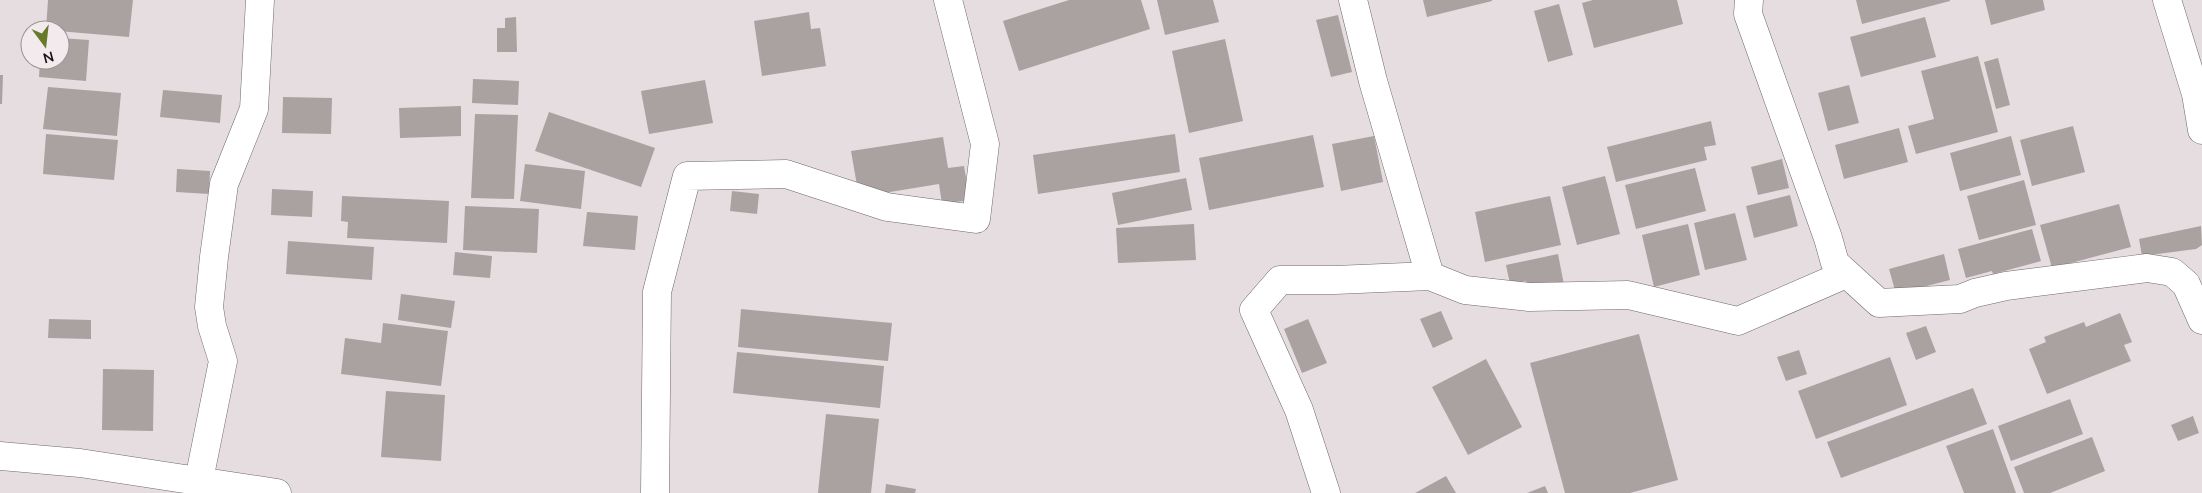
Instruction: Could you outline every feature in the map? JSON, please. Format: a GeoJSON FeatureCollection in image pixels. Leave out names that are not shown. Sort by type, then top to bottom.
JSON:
{"type":"FeatureCollection","features":[{"type":"Feature","properties":{"kind":"street"},"geometry":{"type":"LineString","coordinates":[[199,480],[223,361],[212,326],[209,307],[214,256],[224,184],[254,110],[260,0]]}},
{"type":"Feature","properties":{"kind":"street"},"geometry":{"type":"LineString","coordinates":[[655,493],[656,292],[687,176],[786,174],[887,207],[976,219],[985,144],[948,0]]}},
{"type":"Feature","properties":{"kind":"street"},"geometry":{"type":"LineString","coordinates":[[1353,0],[1373,81],[1430,276]]}},
{"type":"Feature","properties":{"kind":"street"},"geometry":{"type":"LineString","coordinates":[[1749,0],[1748,14],[1828,238],[1835,264],[1879,303],[1960,299],[1975,293],[2006,286],[2147,268],[2191,273],[2186,284],[2202,320]]}},
{"type":"Feature","properties":{"kind":"street"},"geometry":{"type":"LineString","coordinates":[[2167,0],[2196,94],[2202,130]]}},
{"type":"Feature","properties":{"kind":"street"},"geometry":{"type":"LineString","coordinates":[[1326,493],[1299,410],[1254,310],[1280,280],[1430,276],[1465,290],[1529,297],[1628,295],[1738,321],[1846,274]]}},
{"type":"Feature","properties":{"kind":"street"},"geometry":{"type":"LineString","coordinates":[[0,456],[80,464],[199,480],[277,493]]}},
{"type":"Feature","properties":{"kind":"building"},"geometry":{"type":"Polygon","coordinates":[[[48,0],[133,0],[129,37],[70,32],[70,20],[47,20],[48,0]]]}},
{"type":"Feature","properties":{"kind":"building"},"geometry":{"type":"Polygon","coordinates":[[[1069,0],[1141,0],[1150,29],[1019,71],[1003,21],[1069,0]]]}},
{"type":"Feature","properties":{"kind":"building"},"geometry":{"type":"Polygon","coordinates":[[[1157,0],[1213,0],[1219,22],[1165,35],[1157,0]]]}},
{"type":"Feature","properties":{"kind":"building"},"geometry":{"type":"Polygon","coordinates":[[[1423,0],[1492,0],[1492,1],[1427,17],[1423,0]]]}},
{"type":"Feature","properties":{"kind":"building"},"geometry":{"type":"Polygon","coordinates":[[[1593,0],[1677,0],[1683,24],[1594,48],[1582,3],[1593,0]]]}},
{"type":"Feature","properties":{"kind":"building"},"geometry":{"type":"Polygon","coordinates":[[[1856,0],[1950,0],[1950,1],[1862,24],[1856,0]]]}},
{"type":"Feature","properties":{"kind":"building"},"geometry":{"type":"Polygon","coordinates":[[[1985,0],[2043,0],[2045,10],[1991,25],[1985,0]]]}},
{"type":"Feature","properties":{"kind":"building"},"geometry":{"type":"Polygon","coordinates":[[[1559,4],[1573,55],[1548,62],[1534,11],[1559,4]]]}},
{"type":"Feature","properties":{"kind":"building"},"geometry":{"type":"Polygon","coordinates":[[[809,12],[811,29],[820,28],[826,66],[762,76],[754,21],[809,12]]]}},
{"type":"Feature","properties":{"kind":"building"},"geometry":{"type":"Polygon","coordinates":[[[1338,15],[1352,72],[1331,77],[1316,20],[1338,15]]]}},
{"type":"Feature","properties":{"kind":"building"},"geometry":{"type":"Polygon","coordinates":[[[516,17],[517,52],[497,52],[497,28],[505,28],[505,18],[516,17]]]}},
{"type":"Feature","properties":{"kind":"building"},"geometry":{"type":"Polygon","coordinates":[[[1925,17],[1936,57],[1861,77],[1850,37],[1925,17]]]}},
{"type":"Feature","properties":{"kind":"building"},"geometry":{"type":"Polygon","coordinates":[[[70,39],[89,40],[86,81],[39,77],[39,70],[70,70],[70,39]]]}},
{"type":"Feature","properties":{"kind":"building"},"geometry":{"type":"Polygon","coordinates":[[[1225,39],[1243,121],[1189,133],[1172,51],[1225,39]]]}},
{"type":"Feature","properties":{"kind":"building"},"geometry":{"type":"Polygon","coordinates":[[[1978,56],[1998,132],[1916,154],[1908,126],[1934,119],[1921,71],[1978,56]]]}},
{"type":"Feature","properties":{"kind":"building"},"geometry":{"type":"Polygon","coordinates":[[[1998,58],[2010,105],[1996,109],[1984,62],[1998,58]]]}},
{"type":"Feature","properties":{"kind":"building"},"geometry":{"type":"Polygon","coordinates":[[[0,75],[3,75],[2,104],[0,104],[0,75]]]}},
{"type":"Feature","properties":{"kind":"building"},"geometry":{"type":"Polygon","coordinates":[[[473,79],[519,81],[518,105],[472,103],[473,79]]]}},
{"type":"Feature","properties":{"kind":"building"},"geometry":{"type":"Polygon","coordinates":[[[705,80],[713,123],[649,134],[641,91],[705,80]]]}},
{"type":"Feature","properties":{"kind":"building"},"geometry":{"type":"Polygon","coordinates":[[[1849,85],[1859,123],[1828,131],[1818,93],[1849,85]]]}},
{"type":"Feature","properties":{"kind":"building"},"geometry":{"type":"Polygon","coordinates":[[[48,87],[121,93],[117,136],[43,129],[48,87]]]}},
{"type":"Feature","properties":{"kind":"building"},"geometry":{"type":"Polygon","coordinates":[[[163,90],[222,95],[220,123],[160,117],[163,90]]]}},
{"type":"Feature","properties":{"kind":"building"},"geometry":{"type":"Polygon","coordinates":[[[283,97],[332,98],[331,134],[282,133],[283,97]]]}},
{"type":"Feature","properties":{"kind":"building"},"geometry":{"type":"Polygon","coordinates":[[[461,106],[461,136],[400,138],[399,108],[461,106]]]}},
{"type":"Feature","properties":{"kind":"building"},"geometry":{"type":"Polygon","coordinates":[[[549,112],[655,148],[641,187],[535,151],[549,112]]]}},
{"type":"Feature","properties":{"kind":"building"},"geometry":{"type":"Polygon","coordinates":[[[475,114],[518,115],[514,199],[471,198],[475,114]]]}},
{"type":"Feature","properties":{"kind":"building"},"geometry":{"type":"Polygon","coordinates":[[[1711,121],[1716,145],[1704,147],[1707,160],[1616,182],[1607,147],[1711,121]]]}},
{"type":"Feature","properties":{"kind":"building"},"geometry":{"type":"Polygon","coordinates":[[[2073,126],[2085,172],[2032,186],[2020,140],[2073,126]]]}},
{"type":"Feature","properties":{"kind":"building"},"geometry":{"type":"Polygon","coordinates":[[[1899,128],[1908,162],[1844,179],[1835,145],[1899,128]]]}},
{"type":"Feature","properties":{"kind":"building"},"geometry":{"type":"Polygon","coordinates":[[[46,134],[118,140],[114,180],[43,174],[46,134]]]}},
{"type":"Feature","properties":{"kind":"building"},"geometry":{"type":"Polygon","coordinates":[[[1175,134],[1180,172],[1038,194],[1033,155],[1175,134]]]}},
{"type":"Feature","properties":{"kind":"building"},"geometry":{"type":"Polygon","coordinates":[[[1313,135],[1324,187],[1209,210],[1199,158],[1313,135]]]}},
{"type":"Feature","properties":{"kind":"building"},"geometry":{"type":"Polygon","coordinates":[[[1374,136],[1383,182],[1341,191],[1332,144],[1374,136]]]}},
{"type":"Feature","properties":{"kind":"building"},"geometry":{"type":"Polygon","coordinates":[[[2011,136],[2021,175],[1960,191],[1950,153],[2011,136]]]}},
{"type":"Feature","properties":{"kind":"building"},"geometry":{"type":"Polygon","coordinates":[[[943,137],[948,168],[964,166],[970,200],[942,204],[939,184],[859,197],[851,151],[943,137]]]}},
{"type":"Feature","properties":{"kind":"building"},"geometry":{"type":"Polygon","coordinates":[[[1782,159],[1789,188],[1758,195],[1751,167],[1782,159]]]}},
{"type":"Feature","properties":{"kind":"building"},"geometry":{"type":"Polygon","coordinates":[[[525,164],[585,171],[581,209],[520,201],[525,164]]]}},
{"type":"Feature","properties":{"kind":"building"},"geometry":{"type":"Polygon","coordinates":[[[1695,168],[1706,211],[1636,229],[1625,185],[1695,168]]]}},
{"type":"Feature","properties":{"kind":"building"},"geometry":{"type":"Polygon","coordinates":[[[177,169],[210,171],[209,194],[176,192],[177,169]]]}},
{"type":"Feature","properties":{"kind":"building"},"geometry":{"type":"Polygon","coordinates":[[[1605,176],[1620,234],[1577,245],[1562,187],[1605,176]]]}},
{"type":"Feature","properties":{"kind":"building"},"geometry":{"type":"Polygon","coordinates":[[[1186,178],[1192,210],[1118,225],[1112,193],[1186,178]]]}},
{"type":"Feature","properties":{"kind":"building"},"geometry":{"type":"Polygon","coordinates":[[[2024,180],[2036,225],[1979,240],[1967,196],[2024,180]]]}},
{"type":"Feature","properties":{"kind":"building"},"geometry":{"type":"Polygon","coordinates":[[[272,189],[313,191],[312,217],[271,215],[272,189]]]}},
{"type":"Feature","properties":{"kind":"building"},"geometry":{"type":"Polygon","coordinates":[[[732,191],[759,194],[757,214],[730,211],[732,191]]]}},
{"type":"Feature","properties":{"kind":"building"},"geometry":{"type":"Polygon","coordinates":[[[1790,195],[1798,226],[1754,238],[1746,206],[1790,195]]]}},
{"type":"Feature","properties":{"kind":"building"},"geometry":{"type":"Polygon","coordinates":[[[342,196],[449,201],[447,243],[347,238],[348,222],[341,221],[342,196]]]}},
{"type":"Feature","properties":{"kind":"building"},"geometry":{"type":"Polygon","coordinates":[[[1550,196],[1561,245],[1485,262],[1475,212],[1550,196]]]}},
{"type":"Feature","properties":{"kind":"building"},"geometry":{"type":"Polygon","coordinates":[[[2119,204],[2131,247],[2052,268],[2040,225],[2119,204]]]}},
{"type":"Feature","properties":{"kind":"building"},"geometry":{"type":"Polygon","coordinates":[[[465,206],[539,209],[537,253],[463,250],[465,206]]]}},
{"type":"Feature","properties":{"kind":"building"},"geometry":{"type":"Polygon","coordinates":[[[587,212],[638,216],[635,250],[583,246],[587,212]]]}},
{"type":"Feature","properties":{"kind":"building"},"geometry":{"type":"Polygon","coordinates":[[[1735,213],[1747,260],[1705,270],[1694,223],[1735,213]]]}},
{"type":"Feature","properties":{"kind":"building"},"geometry":{"type":"Polygon","coordinates":[[[1194,224],[1196,260],[1118,263],[1116,228],[1194,224]]]}},
{"type":"Feature","properties":{"kind":"building"},"geometry":{"type":"Polygon","coordinates":[[[1688,224],[1700,275],[1654,287],[1642,235],[1688,224]]]}},
{"type":"Feature","properties":{"kind":"building"},"geometry":{"type":"Polygon","coordinates":[[[2201,226],[2202,245],[2196,249],[2142,256],[2139,239],[2201,226]]]}},
{"type":"Feature","properties":{"kind":"building"},"geometry":{"type":"Polygon","coordinates":[[[2032,229],[2041,261],[1993,274],[1992,271],[1966,278],[1958,249],[2032,229]]]}},
{"type":"Feature","properties":{"kind":"building"},"geometry":{"type":"Polygon","coordinates":[[[288,241],[374,247],[372,280],[286,274],[288,241]]]}},
{"type":"Feature","properties":{"kind":"building"},"geometry":{"type":"Polygon","coordinates":[[[455,252],[492,256],[490,278],[453,275],[455,252]]]}},
{"type":"Feature","properties":{"kind":"building"},"geometry":{"type":"Polygon","coordinates":[[[1558,254],[1564,285],[1528,293],[1526,281],[1510,284],[1506,265],[1558,254]]]}},
{"type":"Feature","properties":{"kind":"building"},"geometry":{"type":"Polygon","coordinates":[[[1944,254],[1950,280],[1896,294],[1889,269],[1944,254]]]}},
{"type":"Feature","properties":{"kind":"building"},"geometry":{"type":"Polygon","coordinates":[[[401,294],[455,301],[451,328],[398,320],[401,294]]]}},
{"type":"Feature","properties":{"kind":"building"},"geometry":{"type":"Polygon","coordinates":[[[741,309],[892,323],[888,361],[738,347],[741,309]]]}},
{"type":"Feature","properties":{"kind":"building"},"geometry":{"type":"Polygon","coordinates":[[[1441,311],[1453,339],[1433,348],[1420,319],[1441,311]]]}},
{"type":"Feature","properties":{"kind":"building"},"geometry":{"type":"Polygon","coordinates":[[[2120,313],[2132,342],[2124,345],[2131,361],[2047,394],[2029,349],[2046,342],[2044,337],[2084,322],[2086,327],[2120,313]]]}},
{"type":"Feature","properties":{"kind":"building"},"geometry":{"type":"Polygon","coordinates":[[[49,319],[91,320],[91,339],[48,338],[49,319]]]}},
{"type":"Feature","properties":{"kind":"building"},"geometry":{"type":"Polygon","coordinates":[[[1308,319],[1327,363],[1302,373],[1284,329],[1308,319]]]}},
{"type":"Feature","properties":{"kind":"building"},"geometry":{"type":"Polygon","coordinates":[[[383,323],[448,331],[441,386],[341,374],[345,338],[381,343],[383,323]]]}},
{"type":"Feature","properties":{"kind":"building"},"geometry":{"type":"Polygon","coordinates":[[[1926,326],[1936,352],[1916,360],[1906,333],[1926,326]]]}},
{"type":"Feature","properties":{"kind":"building"},"geometry":{"type":"Polygon","coordinates":[[[1639,334],[1678,480],[1630,493],[1565,493],[1530,363],[1639,334]]]}},
{"type":"Feature","properties":{"kind":"building"},"geometry":{"type":"Polygon","coordinates":[[[1799,350],[1807,374],[1786,381],[1777,357],[1799,350]]]}},
{"type":"Feature","properties":{"kind":"building"},"geometry":{"type":"Polygon","coordinates":[[[737,352],[884,366],[880,408],[733,393],[737,352]]]}},
{"type":"Feature","properties":{"kind":"building"},"geometry":{"type":"Polygon","coordinates":[[[1890,357],[1907,405],[1816,439],[1798,391],[1890,357]]]}},
{"type":"Feature","properties":{"kind":"building"},"geometry":{"type":"Polygon","coordinates":[[[1486,359],[1522,427],[1468,455],[1432,387],[1486,359]]]}},
{"type":"Feature","properties":{"kind":"building"},"geometry":{"type":"Polygon","coordinates":[[[103,369],[154,370],[153,431],[102,430],[103,369]]]}},
{"type":"Feature","properties":{"kind":"building"},"geometry":{"type":"Polygon","coordinates":[[[1973,388],[1987,424],[1841,478],[1827,442],[1973,388]]]}},
{"type":"Feature","properties":{"kind":"building"},"geometry":{"type":"Polygon","coordinates":[[[386,391],[445,395],[441,461],[381,457],[386,391]]]}},
{"type":"Feature","properties":{"kind":"building"},"geometry":{"type":"Polygon","coordinates":[[[2070,399],[2083,434],[2011,461],[1998,426],[2070,399]]]}},
{"type":"Feature","properties":{"kind":"building"},"geometry":{"type":"Polygon","coordinates":[[[826,414],[879,419],[871,493],[818,493],[826,414]]]}},
{"type":"Feature","properties":{"kind":"building"},"geometry":{"type":"Polygon","coordinates":[[[2193,416],[2199,433],[2178,441],[2171,425],[2193,416]]]}},
{"type":"Feature","properties":{"kind":"building"},"geometry":{"type":"Polygon","coordinates":[[[1993,429],[2016,493],[1964,493],[1946,446],[1993,429]]]}},
{"type":"Feature","properties":{"kind":"building"},"geometry":{"type":"Polygon","coordinates":[[[2092,437],[2105,471],[2050,493],[2024,493],[2014,467],[2092,437]]]}},
{"type":"Feature","properties":{"kind":"building"},"geometry":{"type":"Polygon","coordinates":[[[1446,476],[1456,493],[1415,493],[1446,476]]]}},
{"type":"Feature","properties":{"kind":"building"},"geometry":{"type":"Polygon","coordinates":[[[886,484],[916,489],[915,493],[885,493],[886,484]]]}},
{"type":"Feature","properties":{"kind":"building"},"geometry":{"type":"Polygon","coordinates":[[[1545,486],[1548,493],[1527,493],[1545,486]]]}}]}
